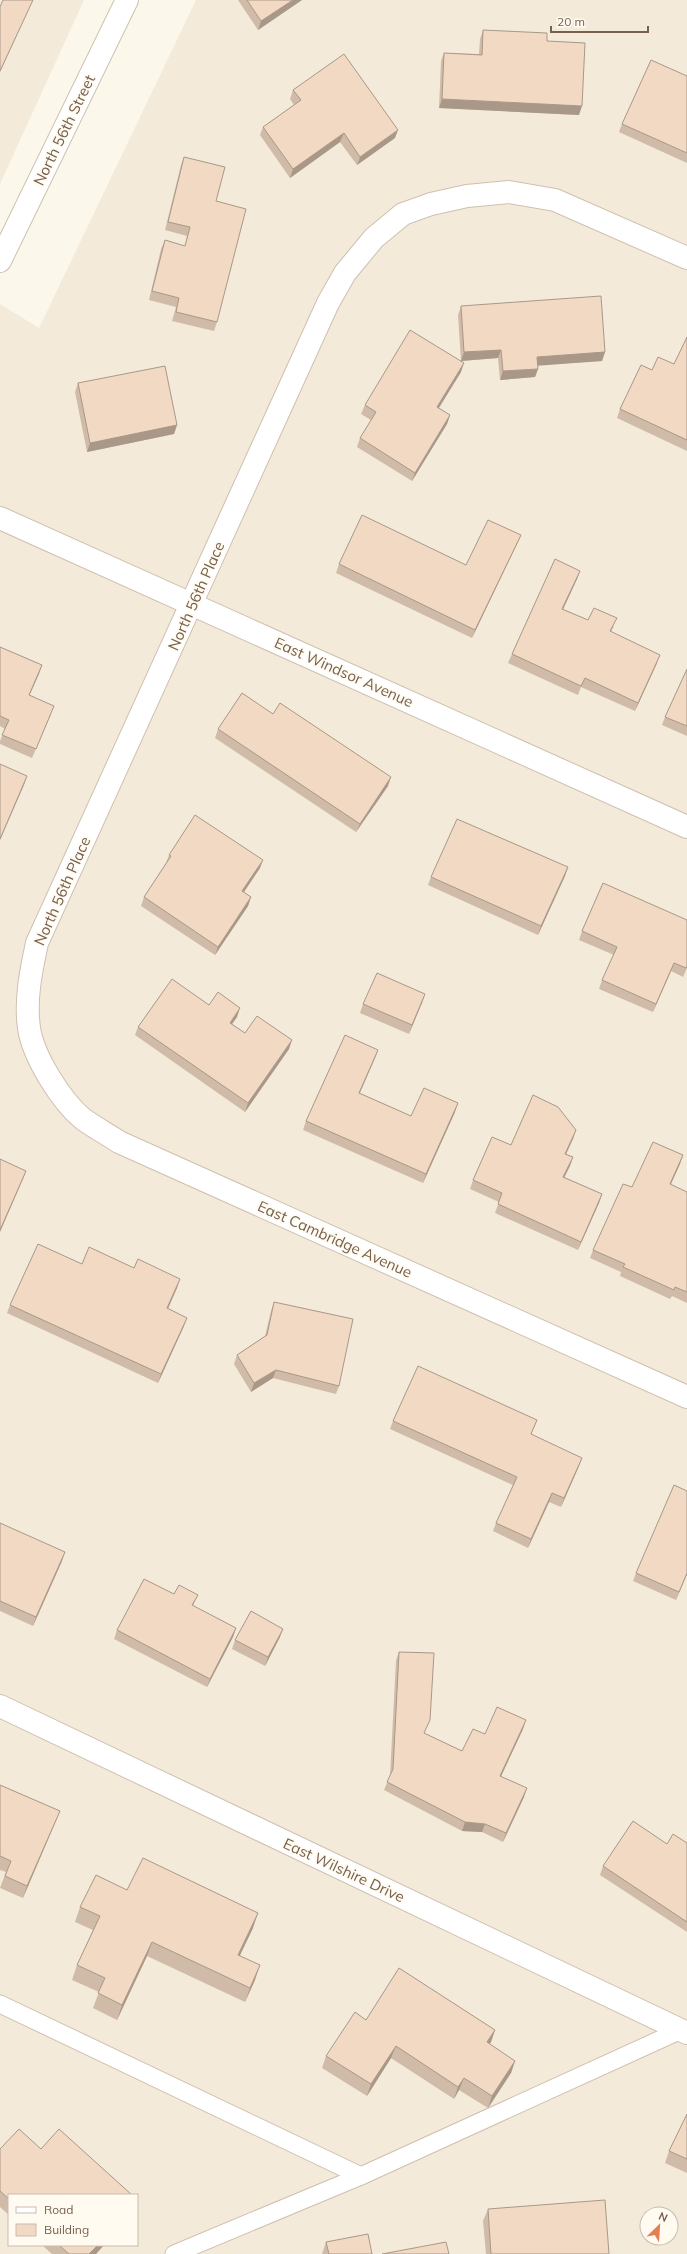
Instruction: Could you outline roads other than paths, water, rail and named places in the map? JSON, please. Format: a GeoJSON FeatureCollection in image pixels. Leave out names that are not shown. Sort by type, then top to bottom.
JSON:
{"type":"FeatureCollection","features":[{"type":"Feature","properties":{"kind":"street","name":"North 56th Street"},"geometry":{"type":"LineString","coordinates":[[0,261],[127,0]]}},
{"type":"Feature","properties":{"kind":"street","name":"North 56th Place"},"geometry":{"type":"LineString","coordinates":[[29,1029],[28,984],[37,943],[193,604],[328,303],[345,273],[374,238],[403,214],[431,204],[467,196],[509,192],[555,200],[687,258]]}},
{"type":"Feature","properties":{"kind":"street","name":"East Windsor Avenue"},"geometry":{"type":"LineString","coordinates":[[0,518],[687,827]]}},
{"type":"Feature","properties":{"kind":"street","name":"East Cambridge Avenue"},"geometry":{"type":"LineString","coordinates":[[29,1029],[44,1070],[59,1092],[83,1118],[119,1142],[687,1397]]}},
{"type":"Feature","properties":{"kind":"street","name":"East Wilshire Drive"},"geometry":{"type":"LineString","coordinates":[[0,1706],[684,2031]]}},
{"type":"Feature","properties":{"kind":"lane"},"geometry":{"type":"LineString","coordinates":[[0,2004],[361,2176]]}},
{"type":"Feature","properties":{"kind":"lane"},"geometry":{"type":"LineString","coordinates":[[174,2254],[361,2176],[684,2031]]}}]}
